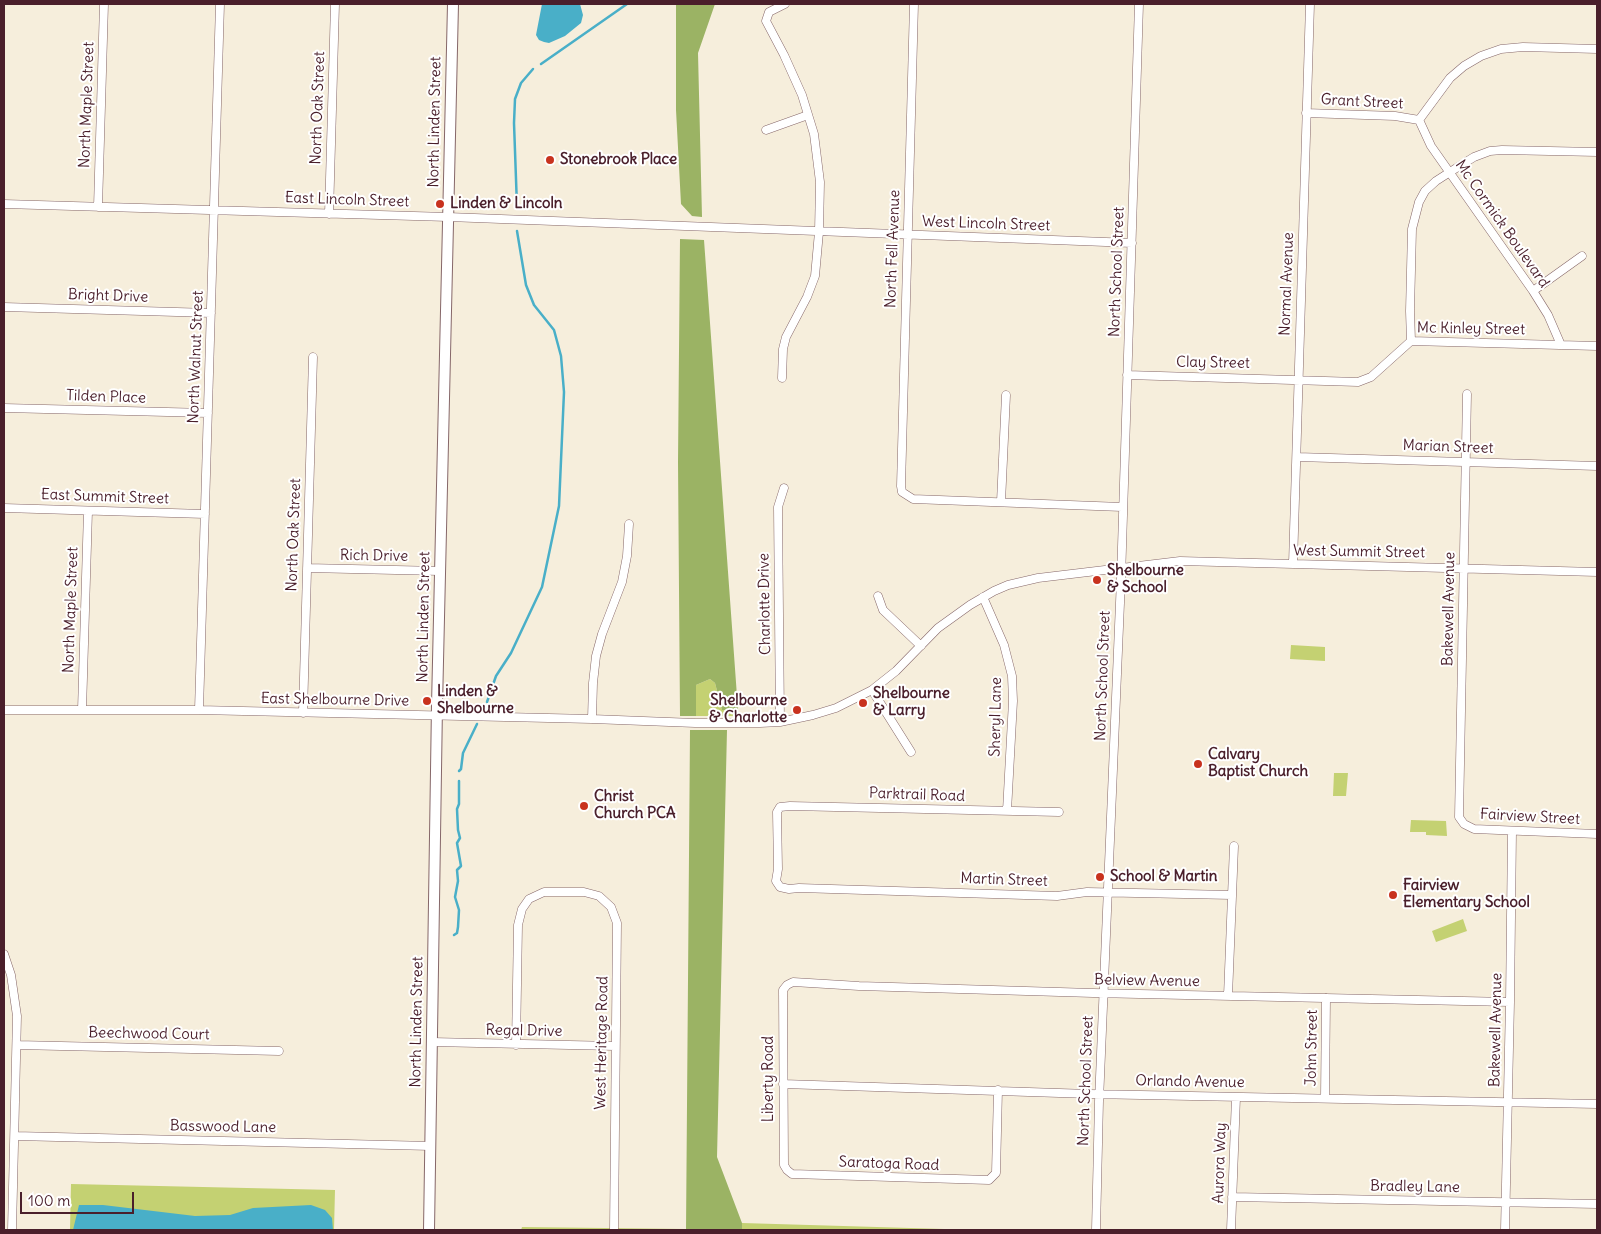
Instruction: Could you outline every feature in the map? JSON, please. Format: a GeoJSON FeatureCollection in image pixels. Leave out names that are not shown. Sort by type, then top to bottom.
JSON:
{"type":"FeatureCollection","features":[{"type":"Feature","properties":{"kind":"main road","name":"North Linden Street"},"geometry":{"type":"LineString","coordinates":[[429,1230],[437,716],[453,4]]}},
{"type":"Feature","properties":{"kind":"street","name":"North Maple Street"},"geometry":{"type":"LineString","coordinates":[[98,207],[104,4]]}},
{"type":"Feature","properties":{"kind":"street","name":"North Walnut Street"},"geometry":{"type":"LineString","coordinates":[[199,710],[220,4]]}},
{"type":"Feature","properties":{"kind":"street","name":"North Oak Street"},"geometry":{"type":"LineString","coordinates":[[329,214],[335,4]]}},
{"type":"Feature","properties":{"kind":"street"},"geometry":{"type":"LineString","coordinates":[[782,378],[783,349],[786,337],[807,297],[815,276],[819,232],[820,182],[814,134],[802,95],[766,21],[769,12],[785,4]]}},
{"type":"Feature","properties":{"kind":"street","name":"North Fell Avenue"},"geometry":{"type":"LineString","coordinates":[[914,4],[901,486],[904,495],[913,499],[1001,502]]}},
{"type":"Feature","properties":{"kind":"street","name":"North School Street"},"geometry":{"type":"LineString","coordinates":[[1096,1230],[1099,1094],[1121,568],[1140,4]]}},
{"type":"Feature","properties":{"kind":"street","name":"Normal Avenue"},"geometry":{"type":"LineString","coordinates":[[1293,564],[1310,4]]}},
{"type":"Feature","properties":{"kind":"street","name":"Grant Street"},"geometry":{"type":"LineString","coordinates":[[1306,113],[1396,116],[1419,120],[1450,78],[1464,66],[1481,56],[1500,49],[1523,47],[1597,49]]}},
{"type":"Feature","properties":{"kind":"street"},"geometry":{"type":"LineString","coordinates":[[766,130],[808,115]]}},
{"type":"Feature","properties":{"kind":"street","name":"Mc Cormick Boulevard"},"geometry":{"type":"LineString","coordinates":[[1419,120],[1431,146],[1534,291],[1548,315],[1561,345]]}},
{"type":"Feature","properties":{"kind":"street"},"geometry":{"type":"LineString","coordinates":[[1411,341],[1410,243],[1415,213],[1425,191],[1436,181],[1474,157],[1490,151],[1597,152]]}},
{"type":"Feature","properties":{"kind":"street","name":"East Lincoln Street"},"geometry":{"type":"LineString","coordinates":[[4,204],[448,217],[689,227]]}},
{"type":"Feature","properties":{"kind":"street","name":"West Lincoln Street"},"geometry":{"type":"LineString","coordinates":[[689,227],[1132,243]]}},
{"type":"Feature","properties":{"kind":"street"},"geometry":{"type":"LineString","coordinates":[[1534,291],[1582,256]]}},
{"type":"Feature","properties":{"kind":"street","name":"Bright Drive"},"geometry":{"type":"LineString","coordinates":[[4,307],[211,314]]}},
{"type":"Feature","properties":{"kind":"street","name":"Mc Kinley Street"},"geometry":{"type":"LineString","coordinates":[[1298,380],[1358,382],[1371,377],[1411,341],[1597,346]]}},
{"type":"Feature","properties":{"kind":"street","name":"North Oak Street"},"geometry":{"type":"LineString","coordinates":[[303,714],[313,357]]}},
{"type":"Feature","properties":{"kind":"street","name":"Clay Street"},"geometry":{"type":"LineString","coordinates":[[1127,375],[1298,380]]}},
{"type":"Feature","properties":{"kind":"street","name":"Bakewell Avenue"},"geometry":{"type":"LineString","coordinates":[[1464,824],[1459,814],[1467,394]]}},
{"type":"Feature","properties":{"kind":"street"},"geometry":{"type":"LineString","coordinates":[[1006,395],[1001,502],[1122,507]]}},
{"type":"Feature","properties":{"kind":"street","name":"Tilden Place"},"geometry":{"type":"LineString","coordinates":[[4,408],[208,413]]}},
{"type":"Feature","properties":{"kind":"street","name":"Marian Street"},"geometry":{"type":"LineString","coordinates":[[1297,457],[1597,466]]}},
{"type":"Feature","properties":{"kind":"street","name":"Charlotte Drive"},"geometry":{"type":"LineString","coordinates":[[780,722],[778,507],[784,488]]}},
{"type":"Feature","properties":{"kind":"street","name":"East Summit Street"},"geometry":{"type":"LineString","coordinates":[[4,508],[205,514]]}},
{"type":"Feature","properties":{"kind":"street","name":"North Maple Street"},"geometry":{"type":"LineString","coordinates":[[82,710],[88,511]]}},
{"type":"Feature","properties":{"kind":"street"},"geometry":{"type":"LineString","coordinates":[[592,719],[596,656],[602,634],[622,582],[627,556],[629,524]]}},
{"type":"Feature","properties":{"kind":"street","name":"West Summit Street"},"geometry":{"type":"LineString","coordinates":[[921,646],[948,620],[983,597],[1008,585],[1038,578],[1180,561],[1597,572]]}},
{"type":"Feature","properties":{"kind":"street","name":"Rich Drive"},"geometry":{"type":"LineString","coordinates":[[307,568],[440,571]]}},
{"type":"Feature","properties":{"kind":"street"},"geometry":{"type":"LineString","coordinates":[[878,596],[883,610],[921,646]]}},
{"type":"Feature","properties":{"kind":"street","name":"Sheryl Lane"},"geometry":{"type":"LineString","coordinates":[[983,597],[1004,645],[1012,676],[1007,811]]}},
{"type":"Feature","properties":{"kind":"street","name":"East Shelbourne Drive"},"geometry":{"type":"LineString","coordinates":[[4,710],[199,710],[695,723],[780,722],[836,708],[872,690],[896,671],[921,646]]}},
{"type":"Feature","properties":{"kind":"street"},"geometry":{"type":"LineString","coordinates":[[872,690],[911,752]]}},
{"type":"Feature","properties":{"kind":"street","name":"Parktrail Road"},"geometry":{"type":"LineString","coordinates":[[778,883],[776,881],[778,868],[777,812],[780,807],[1059,812]]}},
{"type":"Feature","properties":{"kind":"street","name":"Fairview Street"},"geometry":{"type":"LineString","coordinates":[[1464,824],[1474,829],[1597,834]]}},
{"type":"Feature","properties":{"kind":"street","name":"Bakewell Avenue"},"geometry":{"type":"LineString","coordinates":[[1505,1230],[1512,831]]}},
{"type":"Feature","properties":{"kind":"street"},"geometry":{"type":"LineString","coordinates":[[1228,996],[1234,846]]}},
{"type":"Feature","properties":{"kind":"street","name":"Martin Street"},"geometry":{"type":"LineString","coordinates":[[778,883],[780,887],[789,889],[1057,896],[1087,892],[1232,895]]}},
{"type":"Feature","properties":{"kind":"street","name":"West Heritage Road"},"geometry":{"type":"LineString","coordinates":[[516,1045],[518,925],[520,914],[530,899],[539,893],[566,891],[584,892],[599,896],[611,907],[617,923],[614,1230]]}},
{"type":"Feature","properties":{"kind":"street"},"geometry":{"type":"LineString","coordinates":[[4,954],[11,975],[15,999],[17,1045],[12,1230],[4,1229]]}},
{"type":"Feature","properties":{"kind":"street","name":"Belview Avenue"},"geometry":{"type":"LineString","coordinates":[[785,987],[793,982],[1103,994],[1510,1002]]}},
{"type":"Feature","properties":{"kind":"street","name":"Liberty Road"},"geometry":{"type":"LineString","coordinates":[[785,987],[782,993],[784,1165],[787,1170]]}},
{"type":"Feature","properties":{"kind":"street","name":"John Street"},"geometry":{"type":"LineString","coordinates":[[1325,1098],[1326,998]]}},
{"type":"Feature","properties":{"kind":"street","name":"Regal Drive"},"geometry":{"type":"LineString","coordinates":[[432,1042],[615,1046]]}},
{"type":"Feature","properties":{"kind":"street","name":"Beechwood Court"},"geometry":{"type":"LineString","coordinates":[[17,1045],[280,1050]]}},
{"type":"Feature","properties":{"kind":"street","name":"Orlando Avenue"},"geometry":{"type":"LineString","coordinates":[[783,1084],[1099,1094],[1597,1104]]}},
{"type":"Feature","properties":{"kind":"street","name":"Saratoga Road"},"geometry":{"type":"LineString","coordinates":[[787,1170],[792,1174],[841,1176],[986,1180],[992,1178],[996,1173],[998,1090]]}},
{"type":"Feature","properties":{"kind":"street","name":"Aurora Way"},"geometry":{"type":"LineString","coordinates":[[1231,1230],[1236,1097]]}},
{"type":"Feature","properties":{"kind":"street","name":"Basswood Lane"},"geometry":{"type":"LineString","coordinates":[[15,1136],[431,1146]]}},
{"type":"Feature","properties":{"kind":"street","name":"Bradley Lane"},"geometry":{"type":"LineString","coordinates":[[1232,1197],[1597,1204]]}},
{"type":"Feature","properties":{"kind":"green space"},"geometry":{"type":"Polygon","coordinates":[[[676,4],[715,4],[698,53],[702,217],[692,216],[681,204],[676,110],[676,4]]]}},
{"type":"Feature","properties":{"kind":"green space"},"geometry":{"type":"Polygon","coordinates":[[[680,239],[704,240],[738,710],[722,710],[715,683],[710,679],[696,685],[696,716],[680,716],[678,462],[680,239]]]}},
{"type":"Feature","properties":{"kind":"green space"},"geometry":{"type":"Polygon","coordinates":[[[1291,645],[1325,647],[1325,661],[1290,659],[1291,645]]]}},
{"type":"Feature","properties":{"kind":"green space"},"geometry":{"type":"Polygon","coordinates":[[[710,679],[715,683],[722,710],[738,710],[737,716],[696,716],[696,685],[710,679]]]}},
{"type":"Feature","properties":{"kind":"green space"},"geometry":{"type":"Polygon","coordinates":[[[690,730],[727,730],[717,1157],[742,1223],[742,1230],[686,1230],[690,730]]]}},
{"type":"Feature","properties":{"kind":"green space"},"geometry":{"type":"Polygon","coordinates":[[[1334,773],[1348,773],[1346,796],[1333,796],[1334,773]]]}},
{"type":"Feature","properties":{"kind":"green space"},"geometry":{"type":"Polygon","coordinates":[[[1411,820],[1446,821],[1447,836],[1426,835],[1426,832],[1410,832],[1411,820]]]}},
{"type":"Feature","properties":{"kind":"green space"},"geometry":{"type":"Polygon","coordinates":[[[1463,919],[1467,931],[1436,942],[1432,931],[1463,919]]]}},
{"type":"Feature","properties":{"kind":"green space"},"geometry":{"type":"Polygon","coordinates":[[[71,1184],[335,1190],[334,1230],[70,1230],[71,1184]]]}},
{"type":"Feature","properties":{"kind":"green space"},"geometry":{"type":"Polygon","coordinates":[[[742,1223],[978,1230],[742,1230],[742,1223]]]}},
{"type":"Feature","properties":{"kind":"green space"},"geometry":{"type":"Polygon","coordinates":[[[522,1227],[686,1229],[686,1230],[521,1230],[522,1227]]]}},
{"type":"Feature","properties":{"kind":"water"},"geometry":{"type":"Polygon","coordinates":[[[542,4],[580,4],[583,15],[581,23],[565,36],[549,43],[539,40],[536,35],[542,4]]]}},
{"type":"Feature","properties":{"kind":"water"},"geometry":{"type":"Polygon","coordinates":[[[79,1205],[103,1205],[195,1216],[230,1215],[253,1208],[311,1205],[325,1210],[332,1218],[333,1230],[73,1230],[79,1205]]]}},
{"type":"Feature","properties":{"kind":"waterway"},"geometry":{"type":"LineString","coordinates":[[541,64],[627,4]]}},
{"type":"Feature","properties":{"kind":"waterway"},"geometry":{"type":"LineString","coordinates":[[517,207],[515,99],[521,83],[533,69]]}},
{"type":"Feature","properties":{"kind":"waterway"},"geometry":{"type":"LineString","coordinates":[[487,702],[496,676],[511,653],[542,587],[559,506],[564,392],[561,356],[554,330],[534,305],[526,285],[517,231]]}},
{"type":"Feature","properties":{"kind":"waterway"},"geometry":{"type":"LineString","coordinates":[[459,771],[461,769],[463,753],[477,724]]}},
{"type":"Feature","properties":{"kind":"waterway"},"geometry":{"type":"LineString","coordinates":[[454,935],[457,933],[459,910],[455,897],[458,881],[457,870],[461,866],[457,843],[460,838],[457,809],[459,804],[459,781]]}},
{"type":"Feature","properties":{"kind":"place","name":"Stonebrook Place"},"geometry":{"type":"Point","coordinates":[550,160]}},
{"type":"Feature","properties":{"kind":"place","name":"Linden & Lincoln"},"geometry":{"type":"Point","coordinates":[440,204]}},
{"type":"Feature","properties":{"kind":"place","name":"Shelbourne & School"},"geometry":{"type":"Point","coordinates":[1097,580]}},
{"type":"Feature","properties":{"kind":"place","name":"Linden & Shelbourne"},"geometry":{"type":"Point","coordinates":[427,701]}},
{"type":"Feature","properties":{"kind":"place","name":"Shelbourne & Larry"},"geometry":{"type":"Point","coordinates":[863,703]}},
{"type":"Feature","properties":{"kind":"place","name":"Shelbourne & Charlotte"},"geometry":{"type":"Point","coordinates":[797,710]}},
{"type":"Feature","properties":{"kind":"place","name":"Calvary Baptist Church"},"geometry":{"type":"Point","coordinates":[1198,764]}},
{"type":"Feature","properties":{"kind":"place","name":"Christ Church PCA"},"geometry":{"type":"Point","coordinates":[584,806]}},
{"type":"Feature","properties":{"kind":"place","name":"School & Martin"},"geometry":{"type":"Point","coordinates":[1100,877]}},
{"type":"Feature","properties":{"kind":"place","name":"Fairview Elementary School"},"geometry":{"type":"Point","coordinates":[1393,895]}}]}
